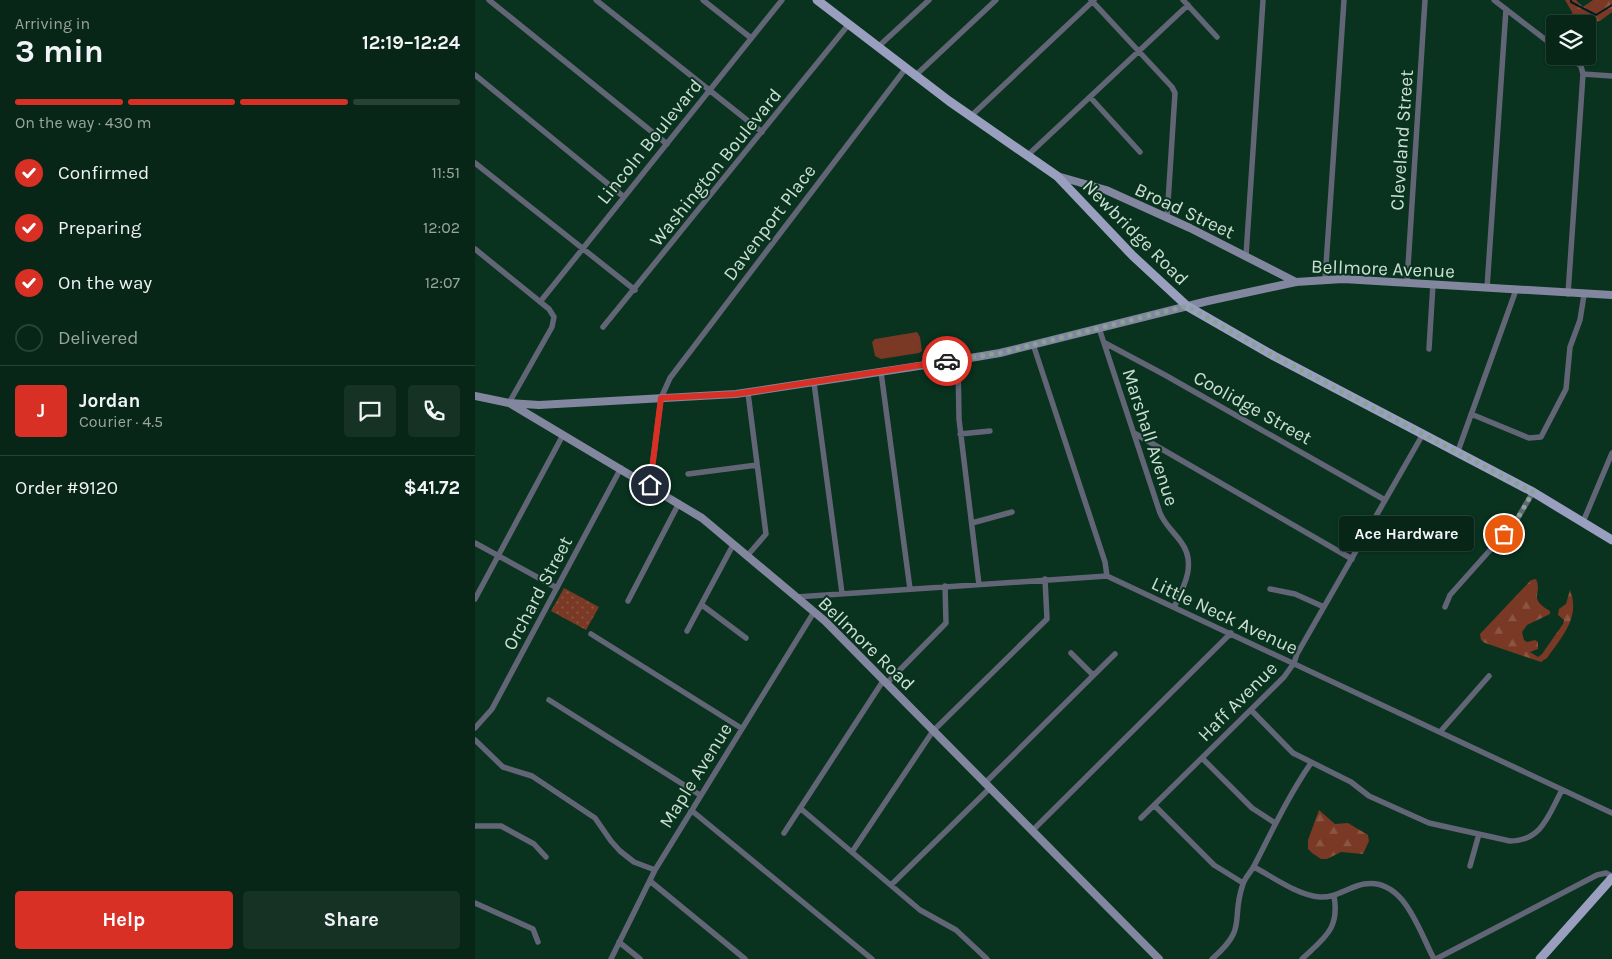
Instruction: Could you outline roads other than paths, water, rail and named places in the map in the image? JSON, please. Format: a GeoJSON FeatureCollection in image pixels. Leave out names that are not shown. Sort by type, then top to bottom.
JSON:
{"type":"FeatureCollection","features":[{"type":"Feature","properties":{"kind":"main road","name":"Newbridge Road"},"geometry":{"type":"LineString","coordinates":[[820,1],[971,116],[1057,176],[1133,256],[1187,306],[1274,356],[1533,492],[1612,540]]}},
{"type":"Feature","properties":{"kind":"main road","name":"Broad Street"},"geometry":{"type":"LineString","coordinates":[[1057,176],[1106,190],[1246,256],[1296,282]]}},
{"type":"Feature","properties":{"kind":"main road","name":"Bellmore Avenue"},"geometry":{"type":"LineString","coordinates":[[475,396],[509,403],[539,405],[748,393],[958,360],[1296,282],[1325,280],[1407,282],[1583,295],[1612,295]]}},
{"type":"Feature","properties":{"kind":"main road","name":"Bellmore Road"},"geometry":{"type":"LineString","coordinates":[[509,403],[650,485],[702,518],[814,612],[1159,959]]}},
{"type":"Feature","properties":{"kind":"main road"},"geometry":{"type":"LineString","coordinates":[[1540,959],[1612,877]]}},
{"type":"Feature","properties":{"kind":"street"},"geometry":{"type":"LineString","coordinates":[[489,0],[667,144]]}},
{"type":"Feature","properties":{"kind":"street"},"geometry":{"type":"LineString","coordinates":[[595,0],[603,2],[709,91],[762,132]]}},
{"type":"Feature","properties":{"kind":"street"},"geometry":{"type":"LineString","coordinates":[[703,0],[751,38]]}},
{"type":"Feature","properties":{"kind":"street","name":"Lincoln Boulevard"},"geometry":{"type":"LineString","coordinates":[[540,302],[782,0]]}},
{"type":"Feature","properties":{"kind":"street"},"geometry":{"type":"LineString","coordinates":[[879,46],[929,0]]}},
{"type":"Feature","properties":{"kind":"street"},"geometry":{"type":"LineString","coordinates":[[916,75],[996,0]]}},
{"type":"Feature","properties":{"kind":"street"},"geometry":{"type":"LineString","coordinates":[[1183,0],[1217,37]]}},
{"type":"Feature","properties":{"kind":"street"},"geometry":{"type":"LineString","coordinates":[[1246,256],[1263,0]]}},
{"type":"Feature","properties":{"kind":"street"},"geometry":{"type":"LineString","coordinates":[[1325,280],[1344,0]]}},
{"type":"Feature","properties":{"kind":"street","name":"Cleveland Street"},"geometry":{"type":"LineString","coordinates":[[1407,282],[1425,0]]}},
{"type":"Feature","properties":{"kind":"street"},"geometry":{"type":"LineString","coordinates":[[1494,0],[1546,39]]}},
{"type":"Feature","properties":{"kind":"street"},"geometry":{"type":"LineString","coordinates":[[971,116],[1093,1],[1175,93],[1167,218]]}},
{"type":"Feature","properties":{"kind":"street"},"geometry":{"type":"LineString","coordinates":[[1028,155],[1188,5]]}},
{"type":"Feature","properties":{"kind":"street"},"geometry":{"type":"LineString","coordinates":[[1487,288],[1506,9]]}},
{"type":"Feature","properties":{"kind":"street","name":"Washington Boulevard"},"geometry":{"type":"LineString","coordinates":[[603,328],[849,24]]}},
{"type":"Feature","properties":{"kind":"street"},"geometry":{"type":"LineString","coordinates":[[1568,294],[1583,74],[1580,65]]}},
{"type":"Feature","properties":{"kind":"street","name":"Davenport Place"},"geometry":{"type":"LineString","coordinates":[[650,485],[661,398],[670,378],[906,68]]}},
{"type":"Feature","properties":{"kind":"street"},"geometry":{"type":"LineString","coordinates":[[1583,74],[1612,76]]}},
{"type":"Feature","properties":{"kind":"street"},"geometry":{"type":"LineString","coordinates":[[475,75],[624,197]]}},
{"type":"Feature","properties":{"kind":"street"},"geometry":{"type":"LineString","coordinates":[[1090,97],[1140,152]]}},
{"type":"Feature","properties":{"kind":"street"},"geometry":{"type":"LineString","coordinates":[[475,163],[635,290]]}},
{"type":"Feature","properties":{"kind":"street"},"geometry":{"type":"LineString","coordinates":[[475,249],[549,308],[554,317],[552,327],[509,403]]}},
{"type":"Feature","properties":{"kind":"street"},"geometry":{"type":"LineString","coordinates":[[1429,349],[1433,284]]}},
{"type":"Feature","properties":{"kind":"street"},"geometry":{"type":"LineString","coordinates":[[1457,451],[1516,290]]}},
{"type":"Feature","properties":{"kind":"street"},"geometry":{"type":"LineString","coordinates":[[1471,414],[1529,438],[1541,437],[1566,389],[1570,348],[1580,320],[1583,295]]}},
{"type":"Feature","properties":{"kind":"street","name":"Marshall Avenue"},"geometry":{"type":"LineString","coordinates":[[1099,328],[1160,514],[1167,527],[1182,543],[1188,558],[1187,577],[1174,607]]}},
{"type":"Feature","properties":{"kind":"street"},"geometry":{"type":"LineString","coordinates":[[1033,344],[1105,562],[1107,576]]}},
{"type":"Feature","properties":{"kind":"street","name":"Coolidge Street"},"geometry":{"type":"LineString","coordinates":[[1105,344],[1165,375],[1385,500]]}},
{"type":"Feature","properties":{"kind":"street"},"geometry":{"type":"LineString","coordinates":[[958,360],[960,434],[979,585]]}},
{"type":"Feature","properties":{"kind":"street"},"geometry":{"type":"LineString","coordinates":[[881,372],[910,589]]}},
{"type":"Feature","properties":{"kind":"street"},"geometry":{"type":"LineString","coordinates":[[814,383],[842,593]]}},
{"type":"Feature","properties":{"kind":"street"},"geometry":{"type":"LineString","coordinates":[[747,556],[766,534],[748,393]]}},
{"type":"Feature","properties":{"kind":"street"},"geometry":{"type":"LineString","coordinates":[[960,434],[990,430]]}},
{"type":"Feature","properties":{"kind":"street"},"geometry":{"type":"LineString","coordinates":[[1134,433],[1352,558]]}},
{"type":"Feature","properties":{"kind":"street"},"geometry":{"type":"LineString","coordinates":[[475,599],[563,434]]}},
{"type":"Feature","properties":{"kind":"street","name":"Haff Avenue"},"geometry":{"type":"LineString","coordinates":[[1141,818],[1251,710],[1294,663],[1297,654],[1423,434]]}},
{"type":"Feature","properties":{"kind":"street"},"geometry":{"type":"LineString","coordinates":[[1583,522],[1612,453]]}},
{"type":"Feature","properties":{"kind":"street"},"geometry":{"type":"LineString","coordinates":[[688,474],[757,465]]}},
{"type":"Feature","properties":{"kind":"street","name":"Orchard Street"},"geometry":{"type":"LineString","coordinates":[[475,728],[492,709],[621,468]]}},
{"type":"Feature","properties":{"kind":"street"},"geometry":{"type":"LineString","coordinates":[[1445,607],[1451,595],[1516,521],[1533,492]]}},
{"type":"Feature","properties":{"kind":"street"},"geometry":{"type":"LineString","coordinates":[[628,601],[679,503]]}},
{"type":"Feature","properties":{"kind":"street"},"geometry":{"type":"LineString","coordinates":[[972,523],[1012,512]]}},
{"type":"Feature","properties":{"kind":"street"},"geometry":{"type":"LineString","coordinates":[[475,543],[557,588]]}},
{"type":"Feature","properties":{"kind":"street"},"geometry":{"type":"LineString","coordinates":[[687,631],[733,545]]}},
{"type":"Feature","properties":{"kind":"street","name":"Little Neck Avenue"},"geometry":{"type":"LineString","coordinates":[[796,597],[1107,576],[1612,813]]}},
{"type":"Feature","properties":{"kind":"street"},"geometry":{"type":"LineString","coordinates":[[852,852],[933,731],[1047,619],[1045,579]]}},
{"type":"Feature","properties":{"kind":"street"},"geometry":{"type":"LineString","coordinates":[[784,832],[885,682],[946,623],[945,586]]}},
{"type":"Feature","properties":{"kind":"street"},"geometry":{"type":"LineString","coordinates":[[1270,589],[1295,594],[1324,608]]}},
{"type":"Feature","properties":{"kind":"street"},"geometry":{"type":"LineString","coordinates":[[702,605],[746,638]]}},
{"type":"Feature","properties":{"kind":"street","name":"Maple Avenue"},"geometry":{"type":"LineString","coordinates":[[611,959],[655,870],[814,612]]}},
{"type":"Feature","properties":{"kind":"street"},"geometry":{"type":"LineString","coordinates":[[591,634],[741,728]]}},
{"type":"Feature","properties":{"kind":"street"},"geometry":{"type":"LineString","coordinates":[[1032,831],[1231,634]]}},
{"type":"Feature","properties":{"kind":"street"},"geometry":{"type":"LineString","coordinates":[[1071,653],[1093,675]]}},
{"type":"Feature","properties":{"kind":"street"},"geometry":{"type":"LineString","coordinates":[[891,886],[1115,654]]}},
{"type":"Feature","properties":{"kind":"street"},"geometry":{"type":"LineString","coordinates":[[1440,732],[1489,676]]}},
{"type":"Feature","properties":{"kind":"street"},"geometry":{"type":"LineString","coordinates":[[549,700],[700,795]]}},
{"type":"Feature","properties":{"kind":"street"},"geometry":{"type":"LineString","coordinates":[[1251,710],[1293,753],[1351,782],[1369,796],[1429,823],[1510,841],[1529,839],[1539,831],[1562,790]]}},
{"type":"Feature","properties":{"kind":"street"},"geometry":{"type":"LineString","coordinates":[[475,740],[503,767],[532,776],[595,818],[620,851],[634,862],[655,870]]}},
{"type":"Feature","properties":{"kind":"street"},"geometry":{"type":"LineString","coordinates":[[1202,758],[1252,808],[1275,823]]}},
{"type":"Feature","properties":{"kind":"street"},"geometry":{"type":"LineString","coordinates":[[1212,959],[1234,936],[1243,883],[1254,867],[1287,799],[1311,763]]}},
{"type":"Feature","properties":{"kind":"street"},"geometry":{"type":"LineString","coordinates":[[1154,805],[1214,865],[1243,883]]}},
{"type":"Feature","properties":{"kind":"street"},"geometry":{"type":"LineString","coordinates":[[800,808],[920,910],[957,930],[987,959]]}},
{"type":"Feature","properties":{"kind":"street"},"geometry":{"type":"LineString","coordinates":[[691,810],[872,959]]}},
{"type":"Feature","properties":{"kind":"street"},"geometry":{"type":"LineString","coordinates":[[475,826],[501,826],[534,844],[546,857]]}},
{"type":"Feature","properties":{"kind":"street"},"geometry":{"type":"LineString","coordinates":[[1471,866],[1479,834]]}},
{"type":"Feature","properties":{"kind":"street"},"geometry":{"type":"LineString","coordinates":[[1254,867],[1311,895],[1335,896],[1363,884],[1375,884],[1389,888],[1403,900],[1435,959],[1597,874],[1607,873],[1612,877]]}},
{"type":"Feature","properties":{"kind":"street"},"geometry":{"type":"LineString","coordinates":[[650,881],[745,959]]}},
{"type":"Feature","properties":{"kind":"street"},"geometry":{"type":"LineString","coordinates":[[1302,959],[1330,932],[1335,923],[1337,909],[1335,896]]}},
{"type":"Feature","properties":{"kind":"street"},"geometry":{"type":"LineString","coordinates":[[475,903],[533,929],[538,942]]}},
{"type":"Feature","properties":{"kind":"street"},"geometry":{"type":"LineString","coordinates":[[619,942],[640,959]]}},
{"type":"Feature","properties":{"kind":"waterway"},"geometry":{"type":"LineString","coordinates":[[1571,0],[1571,2],[1596,15],[1612,5]]}},
{"type":"Feature","properties":{"kind":"place","name":"Ace Hardware"},"geometry":{"type":"Point","coordinates":[1504,534]}}]}
